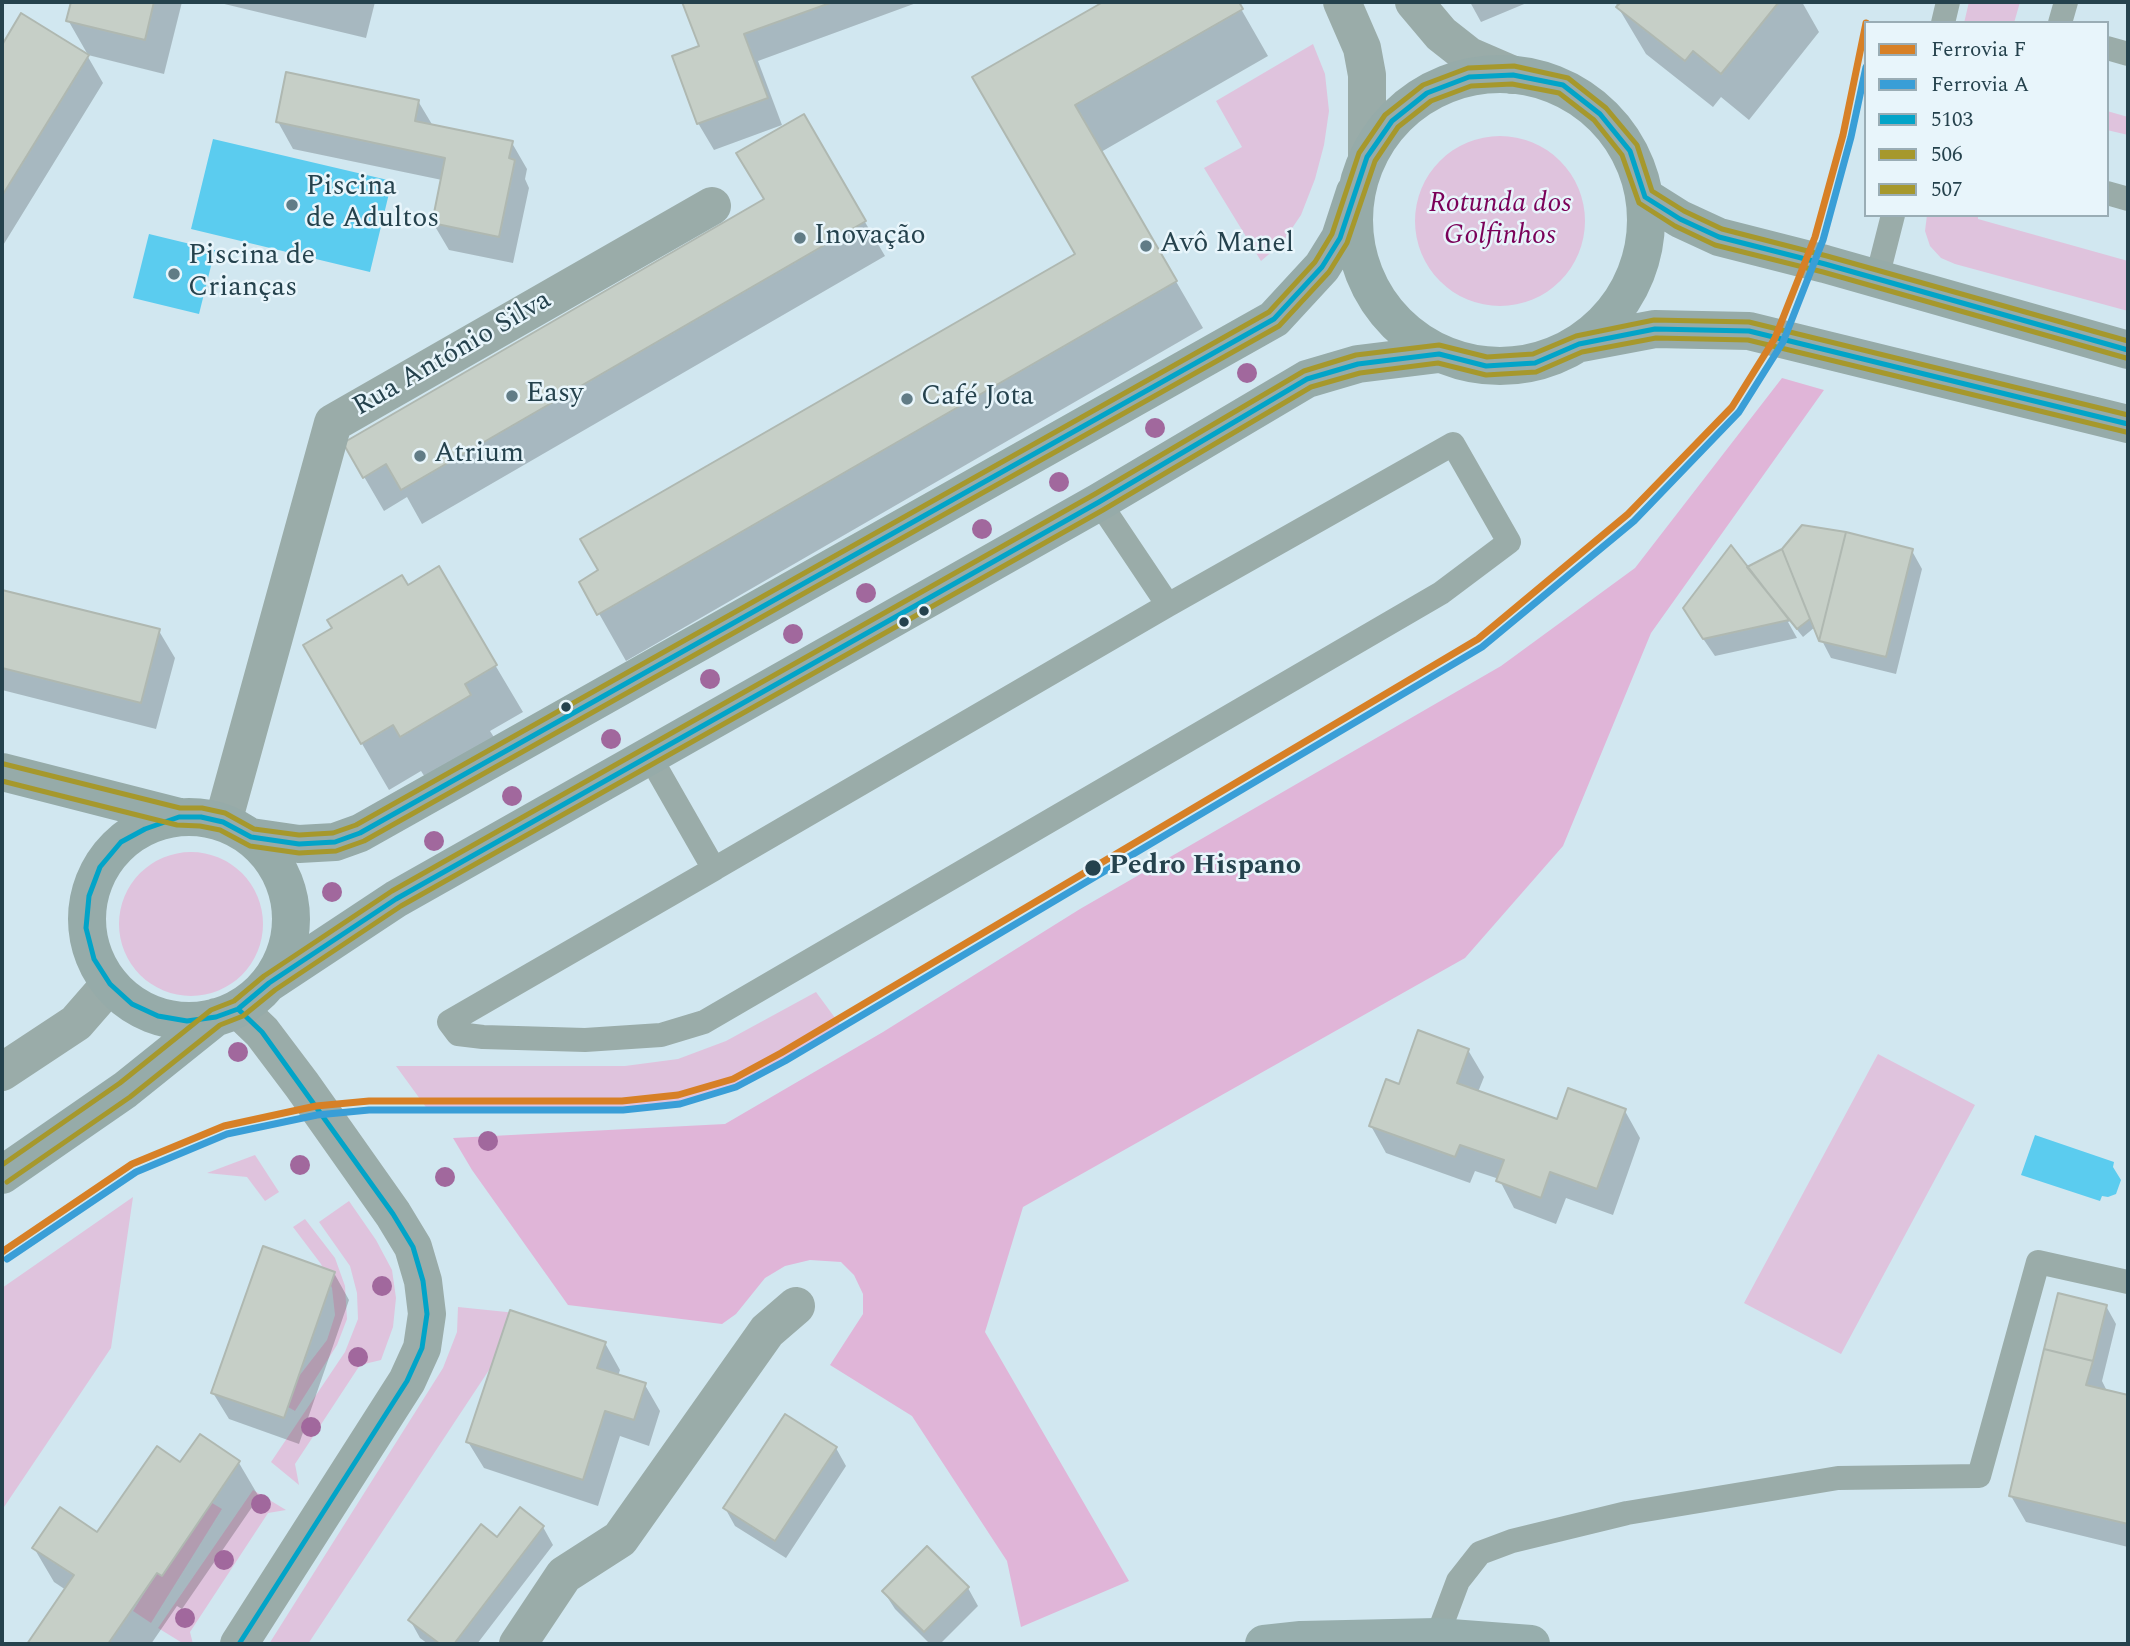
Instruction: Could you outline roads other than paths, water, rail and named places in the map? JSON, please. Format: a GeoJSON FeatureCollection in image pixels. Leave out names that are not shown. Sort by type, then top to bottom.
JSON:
{"type":"FeatureCollection","features":[{"type":"Feature","properties":{"kind":"main road"},"geometry":{"type":"LineString","coordinates":[[2,772],[178,817],[201,817],[237,830],[299,844],[335,842],[360,834],[1274,318],[1322,267],[1340,238],[1361,174],[1392,121],[1427,93],[1469,77],[1513,75],[1563,85],[1600,114],[1630,152],[1645,197],[1646,239],[1634,281],[1611,316],[1579,344]]}},
{"type":"Feature","properties":{"kind":"main road"},"geometry":{"type":"LineString","coordinates":[[1361,174],[1354,240],[1369,287],[1398,327],[1439,354],[1486,366],[1535,363],[1579,344],[1655,329],[1749,331],[2128,424]]}},
{"type":"Feature","properties":{"kind":"main road"},"geometry":{"type":"LineString","coordinates":[[1645,197],[1680,219],[1719,237],[1877,278],[2128,350]]}},
{"type":"Feature","properties":{"kind":"main road"},"geometry":{"type":"LineString","coordinates":[[2,1175],[125,1090],[227,1013],[255,997],[269,983],[396,899],[1099,502],[1307,379],[1358,364],[1439,354]]}},
{"type":"Feature","properties":{"kind":"main road"},"geometry":{"type":"LineString","coordinates":[[178,817],[145,829],[121,842],[100,867],[89,896],[86,928],[94,958],[110,984],[132,1004],[158,1016],[187,1021],[227,1013]]}},
{"type":"Feature","properties":{"kind":"main road"},"geometry":{"type":"LineString","coordinates":[[237,830],[274,861],[288,891],[291,923],[285,954],[269,983]]}},
{"type":"Feature","properties":{"kind":"main road"},"geometry":{"type":"LineString","coordinates":[[1264,1644],[1301,1640],[1437,1637],[1531,1644]]}},
{"type":"Feature","properties":{"kind":"street"},"geometry":{"type":"LineString","coordinates":[[1342,2],[1362,48],[1367,75],[1361,174]]}},
{"type":"Feature","properties":{"kind":"street"},"geometry":{"type":"LineString","coordinates":[[1414,2],[1441,34],[1469,56],[1513,75]]}},
{"type":"Feature","properties":{"kind":"street","name":"Rua António Silva"},"geometry":{"type":"LineString","coordinates":[[237,830],[333,424],[712,206]]}},
{"type":"Feature","properties":{"kind":"street"},"geometry":{"type":"LineString","coordinates":[[2,1072],[76,1023],[110,984]]}},
{"type":"Feature","properties":{"kind":"street"},"geometry":{"type":"LineString","coordinates":[[227,1013],[262,1032],[393,1214],[413,1248],[423,1281],[427,1314],[422,1348],[407,1381],[239,1644]]}},
{"type":"Feature","properties":{"kind":"street"},"geometry":{"type":"LineString","coordinates":[[518,1644],[564,1575],[620,1539],[767,1331],[796,1306]]}},
{"type":"Feature","properties":{"kind":"lane"},"geometry":{"type":"LineString","coordinates":[[1943,21],[1948,2]]}},
{"type":"Feature","properties":{"kind":"lane"},"geometry":{"type":"LineString","coordinates":[[2061,21],[2066,2]]}},
{"type":"Feature","properties":{"kind":"lane"},"geometry":{"type":"LineString","coordinates":[[2109,49],[2128,54]]}},
{"type":"Feature","properties":{"kind":"lane"},"geometry":{"type":"LineString","coordinates":[[2109,194],[2128,199]]}},
{"type":"Feature","properties":{"kind":"lane"},"geometry":{"type":"LineString","coordinates":[[1877,278],[1892,217]]}},
{"type":"Feature","properties":{"kind":"lane"},"geometry":{"type":"LineString","coordinates":[[1453,444],[1509,542],[1441,593],[704,1021],[661,1035],[585,1040],[458,1034],[449,1021],[714,869],[1168,605],[1453,444]]}},
{"type":"Feature","properties":{"kind":"lane"},"geometry":{"type":"LineString","coordinates":[[1099,502],[1168,605]]}},
{"type":"Feature","properties":{"kind":"lane"},"geometry":{"type":"LineString","coordinates":[[650,757],[714,869]]}},
{"type":"Feature","properties":{"kind":"lane"},"geometry":{"type":"LineString","coordinates":[[1437,1637],[1458,1581],[1480,1553],[1512,1541],[1627,1513],[1838,1478],[1979,1476],[2038,1262],[2128,1282]]}},
{"type":"Feature","properties":{"kind":"water","name":"Piscina de Adultos"},"geometry":{"type":"Polygon","coordinates":[[[213,139],[392,181],[370,272],[191,229],[213,139]]]}},
{"type":"Feature","properties":{"kind":"water","name":"Piscina de Crianças"},"geometry":{"type":"Polygon","coordinates":[[[149,234],[215,250],[199,314],[133,298],[149,234]]]}},
{"type":"Feature","properties":{"kind":"water"},"geometry":{"type":"Polygon","coordinates":[[[2035,1135],[2114,1162],[2113,1167],[2121,1180],[2116,1194],[2102,1196],[2100,1201],[2021,1175],[2035,1135]]]}},
{"type":"Feature","properties":{"kind":"rail line","name":"F"},"geometry":{"type":"LineString","coordinates":[[2,1252],[132,1164],[224,1126],[316,1106],[369,1101],[622,1101],[678,1095],[733,1079],[1478,639],[1628,514],[1732,407],[1775,338],[1815,237],[1843,135],[1864,33]]}},
{"type":"Feature","properties":{"kind":"rail line","name":"A"},"geometry":{"type":"LineString","coordinates":[[7,1259],[136,1172],[227,1134],[317,1115],[369,1110],[623,1110],[680,1104],[736,1087],[785,1061],[1482,647],[1634,521],[1739,412],[1783,342],[1823,240],[1851,137],[1864,76]]}},
{"type":"Feature","properties":{"kind":"place","name":"Piscina de Adultos"},"geometry":{"type":"Point","coordinates":[292,205]}},
{"type":"Feature","properties":{"kind":"place","name":"Inovação"},"geometry":{"type":"Point","coordinates":[800,238]}},
{"type":"Feature","properties":{"kind":"place","name":"Avô Manel"},"geometry":{"type":"Point","coordinates":[1146,246]}},
{"type":"Feature","properties":{"kind":"place","name":"Piscina de Crianças"},"geometry":{"type":"Point","coordinates":[174,274]}},
{"type":"Feature","properties":{"kind":"place","name":"Easy"},"geometry":{"type":"Point","coordinates":[512,396]}},
{"type":"Feature","properties":{"kind":"place","name":"Café Jota"},"geometry":{"type":"Point","coordinates":[907,399]}},
{"type":"Feature","properties":{"kind":"place","name":"Atrium"},"geometry":{"type":"Point","coordinates":[420,456]}},
{"type":"Feature","properties":{"kind":"place","name":"Pedro Hispano"},"geometry":{"type":"Point","coordinates":[1093,868]}},
{"type":"Feature","properties":{"kind":"park label","name":"Rotunda dos Golfinhos"},"geometry":{"type":"Point","coordinates":[1500,222]}}]}
